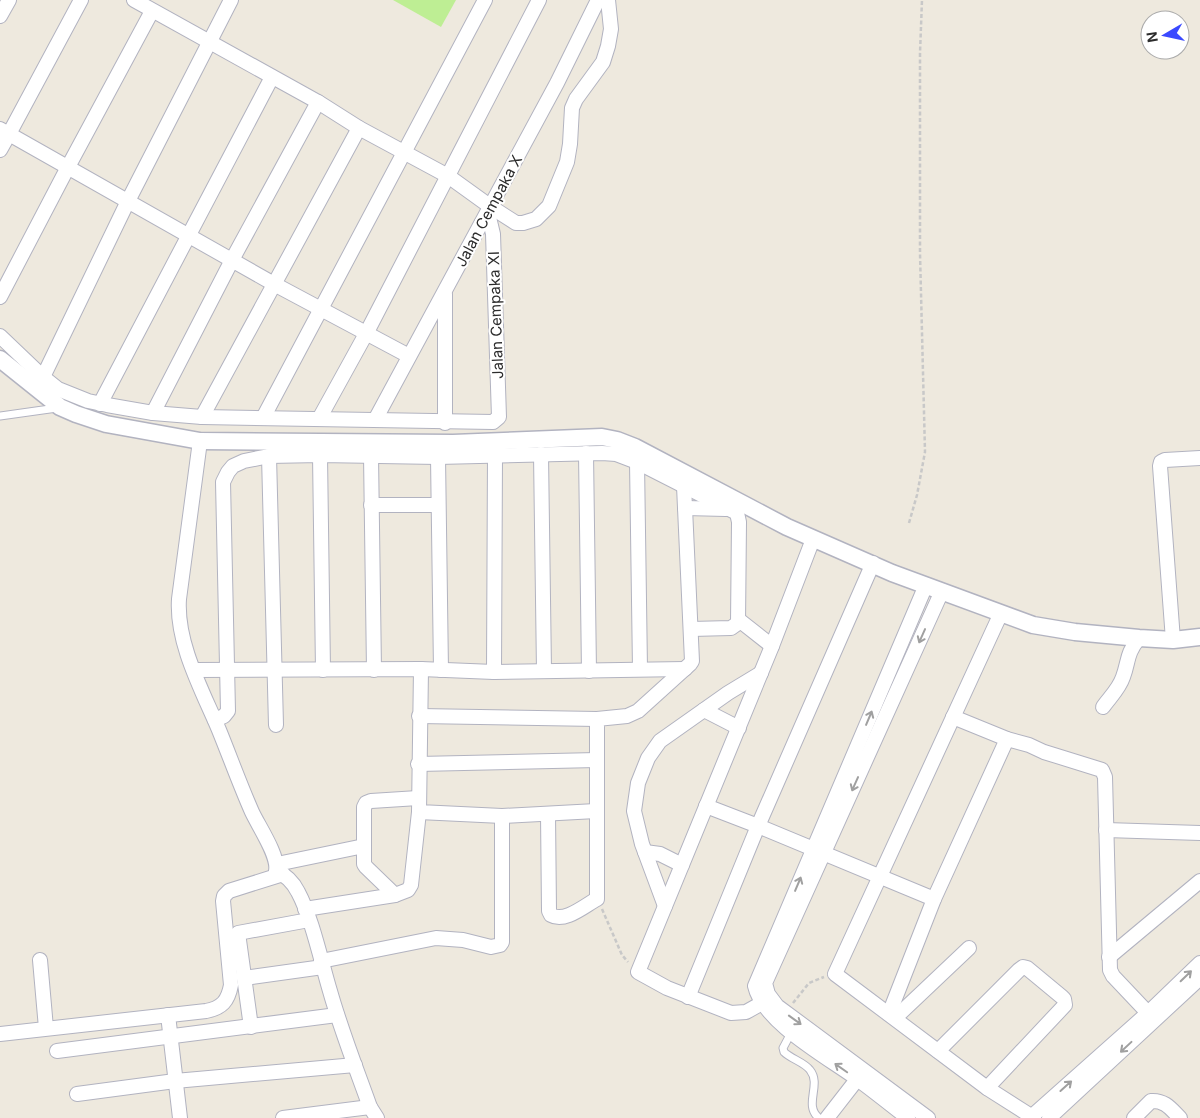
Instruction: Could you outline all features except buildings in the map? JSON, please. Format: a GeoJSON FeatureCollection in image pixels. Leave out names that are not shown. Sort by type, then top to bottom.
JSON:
{"type":"FeatureCollection","features":[{"type":"Feature","properties":{"kind":"street"},"geometry":{"type":"LineString","coordinates":[[0,16],[9,0]]}},
{"type":"Feature","properties":{"kind":"street"},"geometry":{"type":"LineString","coordinates":[[0,150],[4,131],[81,0]]}},
{"type":"Feature","properties":{"kind":"street"},"geometry":{"type":"LineString","coordinates":[[134,0],[318,102],[359,128],[448,176],[489,210],[516,223],[524,223],[536,219],[548,206],[567,162],[572,108],[576,99],[603,62],[608,46],[611,29],[608,0]]}},
{"type":"Feature","properties":{"kind":"street"},"geometry":{"type":"LineString","coordinates":[[43,377],[128,201],[231,0]]}},
{"type":"Feature","properties":{"kind":"street"},"geometry":{"type":"LineString","coordinates":[[263,418],[485,0]]}},
{"type":"Feature","properties":{"kind":"street"},"geometry":{"type":"LineString","coordinates":[[319,419],[539,0]]}},
{"type":"Feature","properties":{"kind":"street","name":"Jalan Cempaka X"},"geometry":{"type":"LineString","coordinates":[[375,420],[557,83],[598,0]]}},
{"type":"Feature","properties":{"kind":"street"},"geometry":{"type":"LineString","coordinates":[[0,297],[152,11]]}},
{"type":"Feature","properties":{"kind":"street"},"geometry":{"type":"LineString","coordinates":[[100,404],[272,77]]}},
{"type":"Feature","properties":{"kind":"street"},"geometry":{"type":"LineString","coordinates":[[153,413],[232,260],[318,102]]}},
{"type":"Feature","properties":{"kind":"street"},"geometry":{"type":"LineString","coordinates":[[202,417],[359,128]]}},
{"type":"Feature","properties":{"kind":"street"},"geometry":{"type":"LineString","coordinates":[[4,131],[274,284],[409,356]]}},
{"type":"Feature","properties":{"kind":"street","name":"Jalan Cempaka XI"},"geometry":{"type":"LineString","coordinates":[[445,423],[489,423],[495,422],[499,417],[493,234],[489,210]]}},
{"type":"Feature","properties":{"kind":"street"},"geometry":{"type":"LineString","coordinates":[[0,336],[43,377],[66,393],[100,404],[153,413],[202,417],[445,423],[445,293]]}},
{"type":"Feature","properties":{"kind":"street"},"geometry":{"type":"LineString","coordinates":[[0,359],[60,407],[106,424],[200,441],[405,449],[602,437],[610,446],[684,486],[706,491],[926,585],[1033,625],[1075,632],[1139,638],[1173,640],[1200,637]]}},
{"type":"Feature","properties":{"kind":"street"},"geometry":{"type":"LineString","coordinates":[[200,441],[178,611],[182,635],[194,670],[252,811],[280,869],[299,892],[337,1015],[373,1112],[283,1118]]}},
{"type":"Feature","properties":{"kind":"street"},"geometry":{"type":"LineString","coordinates":[[215,720],[224,716],[228,711],[223,482],[233,466],[244,461],[269,456],[371,455],[405,449],[438,457],[586,453],[610,446],[635,447],[706,491],[737,513],[739,522],[739,620],[736,626],[732,628],[691,629]]}},
{"type":"Feature","properties":{"kind":"street"},"geometry":{"type":"LineString","coordinates":[[586,453],[589,671]]}},
{"type":"Feature","properties":{"kind":"street"},"geometry":{"type":"LineString","coordinates":[[541,454],[544,671]]}},
{"type":"Feature","properties":{"kind":"street"},"geometry":{"type":"LineString","coordinates":[[320,455],[322,670]]}},
{"type":"Feature","properties":{"kind":"street"},"geometry":{"type":"LineString","coordinates":[[371,455],[374,670]]}},
{"type":"Feature","properties":{"kind":"street"},"geometry":{"type":"LineString","coordinates":[[494,672],[495,455]]}},
{"type":"Feature","properties":{"kind":"street"},"geometry":{"type":"LineString","coordinates":[[269,456],[276,725]]}},
{"type":"Feature","properties":{"kind":"street"},"geometry":{"type":"LineString","coordinates":[[438,457],[441,670]]}},
{"type":"Feature","properties":{"kind":"street"},"geometry":{"type":"LineString","coordinates":[[1173,640],[1160,466],[1161,462],[1165,460],[1200,458]]}},
{"type":"Feature","properties":{"kind":"street"},"geometry":{"type":"LineString","coordinates":[[637,462],[640,669]]}},
{"type":"Feature","properties":{"kind":"street"},"geometry":{"type":"LineString","coordinates":[[419,716],[597,719],[627,716],[638,711],[690,664],[692,659],[684,486]]}},
{"type":"Feature","properties":{"kind":"street"},"geometry":{"type":"LineString","coordinates":[[371,505],[438,505]]}},
{"type":"Feature","properties":{"kind":"street"},"geometry":{"type":"LineString","coordinates":[[686,508],[730,509]]}},
{"type":"Feature","properties":{"kind":"street"},"geometry":{"type":"LineString","coordinates":[[762,1003],[746,1012],[736,1014],[667,988],[638,972],[772,646],[813,538]]}},
{"type":"Feature","properties":{"kind":"street"},"geometry":{"type":"LineString","coordinates":[[688,997],[758,826],[873,563]]}},
{"type":"Feature","properties":{"kind":"street"},"geometry":{"type":"LineString","coordinates":[[908,1118],[777,1006],[768,994],[766,984],[926,585]]}},
{"type":"Feature","properties":{"kind":"street"},"geometry":{"type":"LineString","coordinates":[[928,1118],[791,1033],[762,1003],[756,994],[755,986],[757,978],[942,591]]}},
{"type":"Feature","properties":{"kind":"street"},"geometry":{"type":"LineString","coordinates":[[1001,613],[835,974],[987,1088],[1032,1118],[1200,963]]}},
{"type":"Feature","properties":{"kind":"street"},"geometry":{"type":"LineString","coordinates":[[739,620],[772,646]]}},
{"type":"Feature","properties":{"kind":"street"},"geometry":{"type":"LineString","coordinates":[[1103,707],[1118,688],[1124,676],[1131,647],[1139,638]]}},
{"type":"Feature","properties":{"kind":"street"},"geometry":{"type":"LineString","coordinates":[[194,670],[421,669],[494,672],[684,669]]}},
{"type":"Feature","properties":{"kind":"street"},"geometry":{"type":"LineString","coordinates":[[226,944],[230,935],[408,890],[411,885],[419,805],[418,764],[421,669]]}},
{"type":"Feature","properties":{"kind":"street"},"geometry":{"type":"LineString","coordinates":[[665,906],[645,852],[634,811],[638,783],[648,758],[660,741],[728,693],[761,673]]}},
{"type":"Feature","properties":{"kind":"street"},"geometry":{"type":"LineString","coordinates":[[704,710],[738,728]]}},
{"type":"Feature","properties":{"kind":"street"},"geometry":{"type":"LineString","coordinates":[[953,717],[1007,739],[1102,770],[1105,777],[1110,970],[1113,976],[1148,1013]]}},
{"type":"Feature","properties":{"kind":"street"},"geometry":{"type":"LineString","coordinates":[[548,814],[549,911],[551,915],[558,918],[597,899],[597,719]]}},
{"type":"Feature","properties":{"kind":"street"},"geometry":{"type":"LineString","coordinates":[[892,1016],[934,899],[1007,739]]}},
{"type":"Feature","properties":{"kind":"street"},"geometry":{"type":"LineString","coordinates":[[418,764],[597,760]]}},
{"type":"Feature","properties":{"kind":"street"},"geometry":{"type":"LineString","coordinates":[[395,894],[366,867],[364,860],[364,807],[366,802],[419,805],[502,816],[596,812]]}},
{"type":"Feature","properties":{"kind":"street"},"geometry":{"type":"LineString","coordinates":[[706,806],[934,899]]}},
{"type":"Feature","properties":{"kind":"street"},"geometry":{"type":"LineString","coordinates":[[244,978],[322,964],[436,938],[463,940],[490,947],[500,945],[502,942],[502,816]]}},
{"type":"Feature","properties":{"kind":"street"},"geometry":{"type":"LineString","coordinates":[[1106,830],[1200,833]]}},
{"type":"Feature","properties":{"kind":"street"},"geometry":{"type":"LineString","coordinates":[[0,1034],[217,1009],[229,997],[231,986],[222,901],[226,893],[280,869],[364,846]]}},
{"type":"Feature","properties":{"kind":"street"},"geometry":{"type":"LineString","coordinates":[[645,852],[660,854],[682,865]]}},
{"type":"Feature","properties":{"kind":"street"},"geometry":{"type":"LineString","coordinates":[[1109,957],[1200,880]]}},
{"type":"Feature","properties":{"kind":"street"},"geometry":{"type":"LineString","coordinates":[[238,933],[251,1027]]}},
{"type":"Feature","properties":{"kind":"street"},"geometry":{"type":"LineString","coordinates":[[892,1016],[969,948]]}},
{"type":"Feature","properties":{"kind":"street"},"geometry":{"type":"LineString","coordinates":[[40,960],[46,1028]]}},
{"type":"Feature","properties":{"kind":"street"},"geometry":{"type":"LineString","coordinates":[[938,1051],[1019,970],[1023,967],[1028,968],[1064,999],[1065,1006],[987,1088]]}},
{"type":"Feature","properties":{"kind":"street"},"geometry":{"type":"LineString","coordinates":[[1049,1118],[1200,978]]}},
{"type":"Feature","properties":{"kind":"street"},"geometry":{"type":"LineString","coordinates":[[58,1051],[337,1015]]}},
{"type":"Feature","properties":{"kind":"street"},"geometry":{"type":"LineString","coordinates":[[168,1016],[180,1118]]}},
{"type":"Feature","properties":{"kind":"street"},"geometry":{"type":"LineString","coordinates":[[77,1094],[175,1081],[355,1065]]}},
{"type":"Feature","properties":{"kind":"street"},"geometry":{"type":"LineString","coordinates":[[827,1118],[860,1075]]}},
{"type":"Feature","properties":{"kind":"street"},"geometry":{"type":"LineString","coordinates":[[1134,1118],[1151,1101],[1158,1101],[1166,1104],[1180,1118]]}},
{"type":"Feature","properties":{"kind":"lane"},"geometry":{"type":"LineString","coordinates":[[0,416],[60,407]]}},
{"type":"Feature","properties":{"kind":"lane"},"geometry":{"type":"LineString","coordinates":[[791,1033],[783,1048],[784,1052],[810,1069],[813,1076],[812,1111],[819,1118]]}},
{"type":"Feature","properties":{"kind":"path"},"geometry":{"type":"LineString","coordinates":[[909,523],[917,495],[925,452],[920,253],[920,53],[922,0]]}},
{"type":"Feature","properties":{"kind":"path"},"geometry":{"type":"LineString","coordinates":[[597,899],[622,956],[638,972]]}},
{"type":"Feature","properties":{"kind":"path"},"geometry":{"type":"LineString","coordinates":[[787,1014],[795,999],[809,983],[835,974]]}},
{"type":"Feature","properties":{"kind":"green space"},"geometry":{"type":"Polygon","coordinates":[[[393,0],[456,0],[441,27],[393,0]]]}}]}
